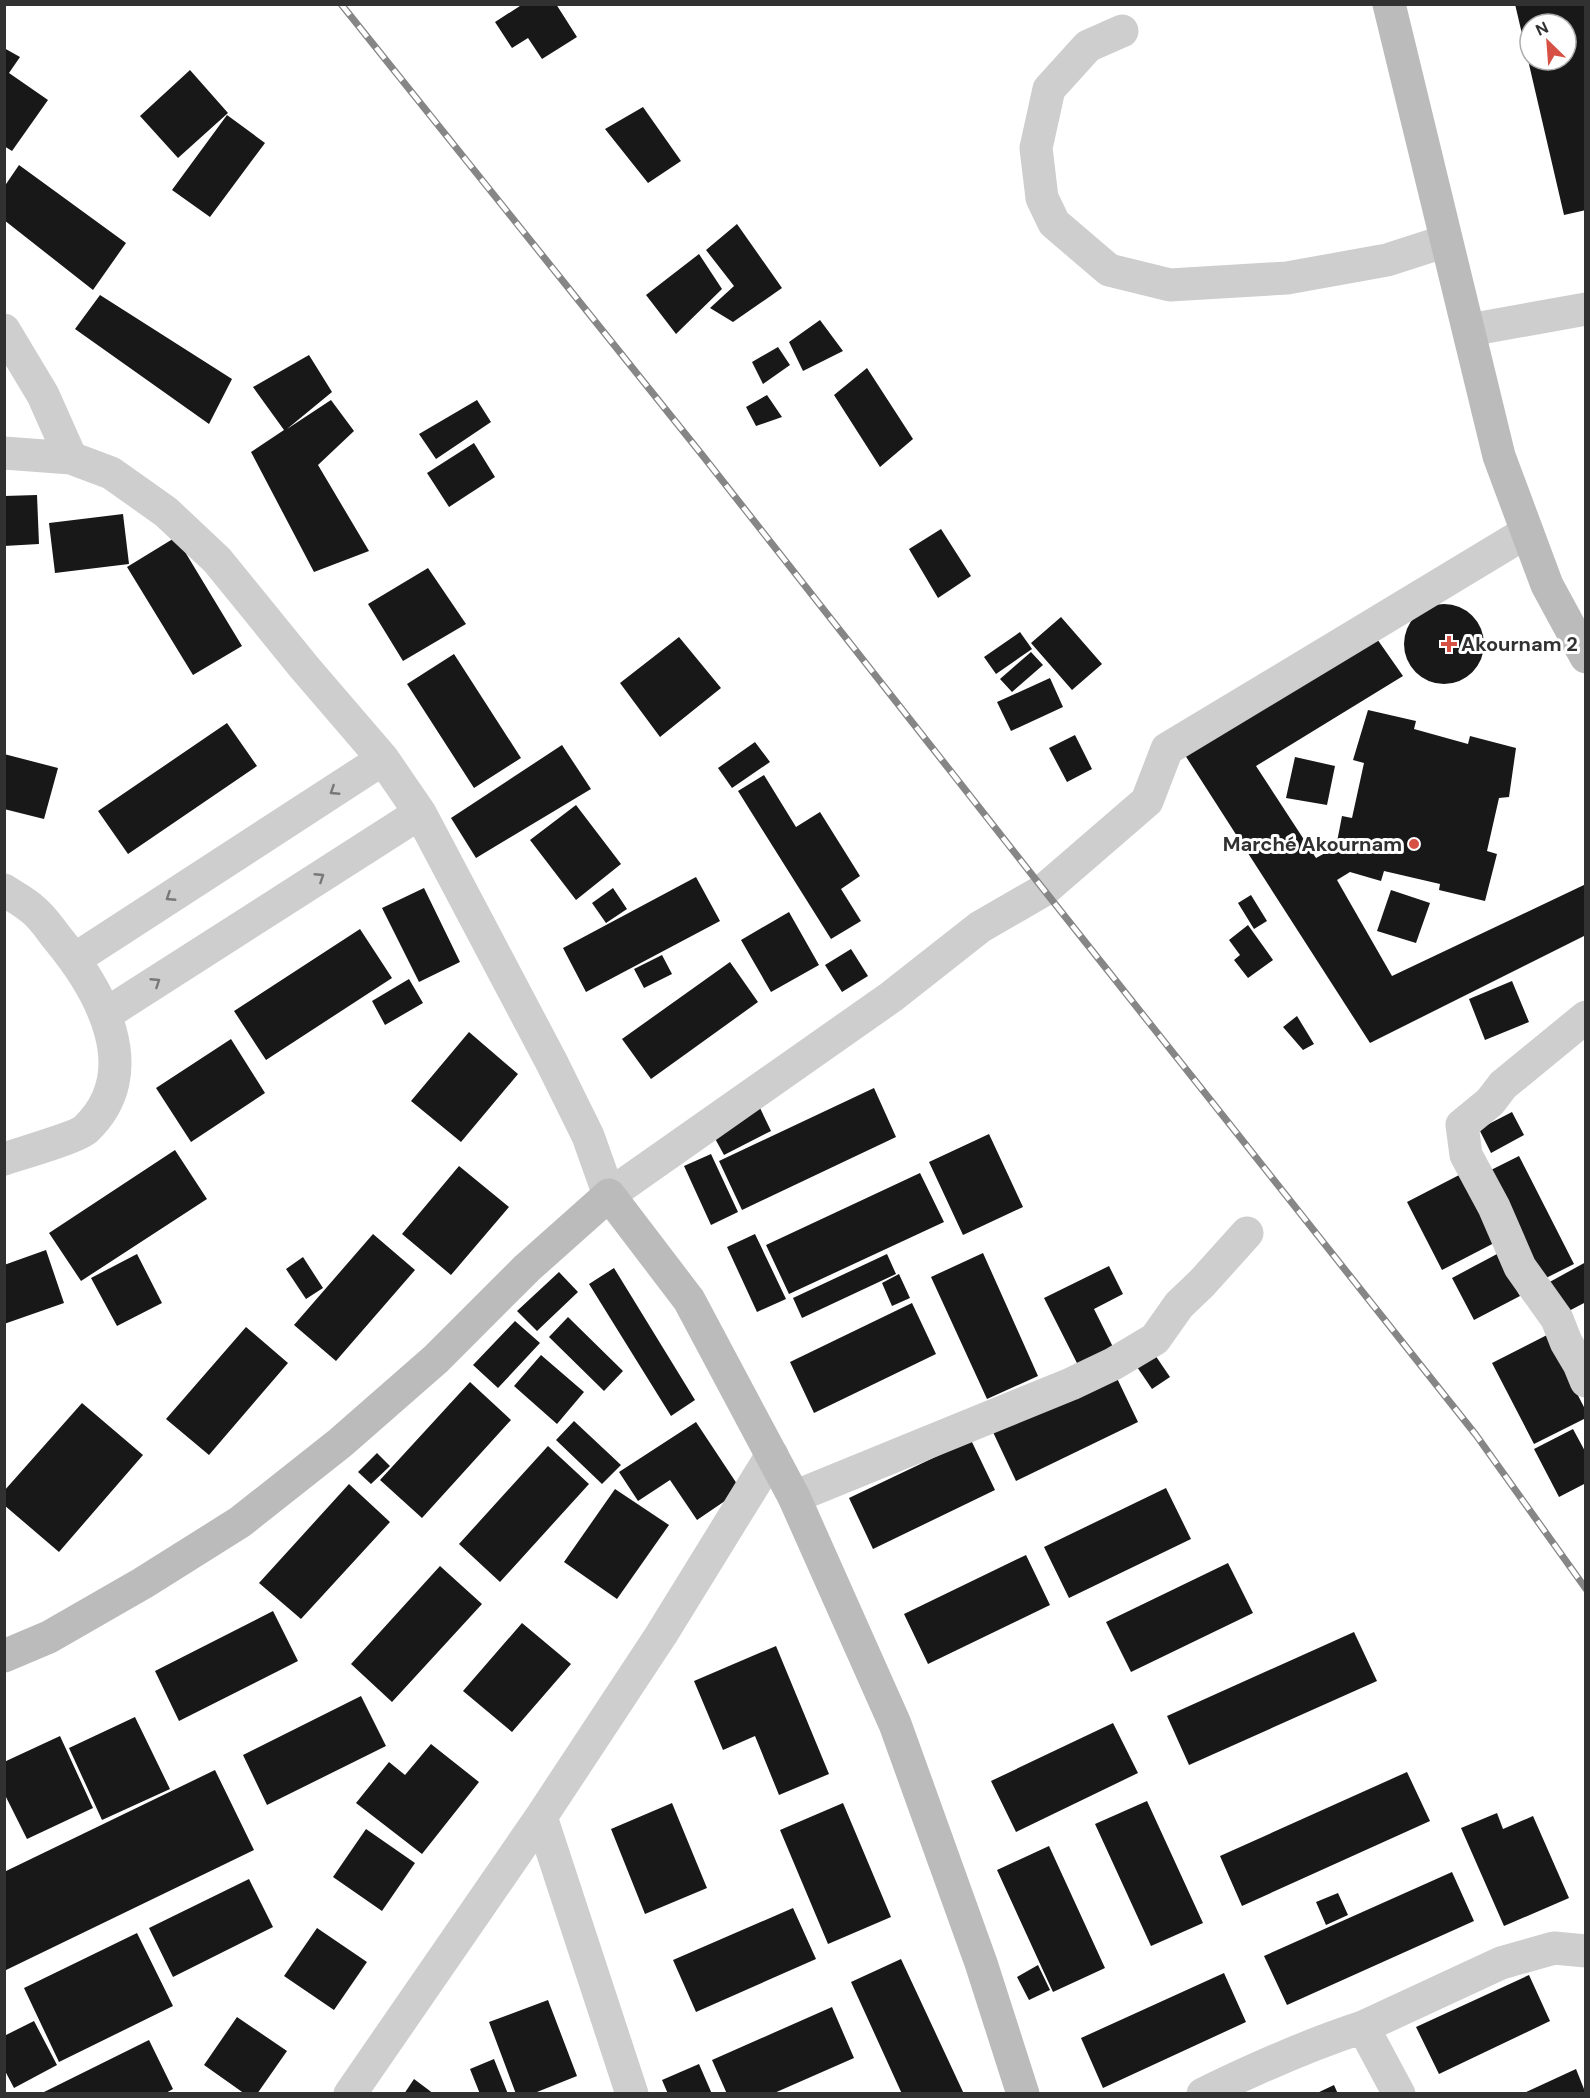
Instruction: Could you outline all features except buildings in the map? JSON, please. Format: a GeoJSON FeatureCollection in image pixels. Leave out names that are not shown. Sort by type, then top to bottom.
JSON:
{"type":"FeatureCollection","features":[{"type":"Feature","properties":{"kind":"street"},"geometry":{"type":"LineString","coordinates":[[1389,4],[1498,456],[1547,585],[1586,657]]}},
{"type":"Feature","properties":{"kind":"street"},"geometry":{"type":"LineString","coordinates":[[1122,31],[1088,46],[1049,90],[1036,148],[1042,198],[1054,223],[1109,270],[1170,285],[1287,278],[1387,260],[1446,241]]}},
{"type":"Feature","properties":{"kind":"street"},"geometry":{"type":"LineString","coordinates":[[1469,330],[1586,309]]}},
{"type":"Feature","properties":{"kind":"street"},"geometry":{"type":"LineString","coordinates":[[4,330],[43,395],[71,458]]}},
{"type":"Feature","properties":{"kind":"street"},"geometry":{"type":"LineString","coordinates":[[4,453],[71,458],[111,473],[166,512],[217,560],[383,759],[420,813],[552,1063],[588,1136],[609,1195],[689,1300],[794,1497],[895,1724],[981,1963],[1023,2094]]}},
{"type":"Feature","properties":{"kind":"street"},"geometry":{"type":"LineString","coordinates":[[4,1656],[49,1637],[143,1583],[240,1522],[340,1443],[436,1359],[527,1268],[609,1195],[891,997],[980,927],[1044,890],[1147,801],[1167,749],[1527,532]]}},
{"type":"Feature","properties":{"kind":"street"},"geometry":{"type":"LineString","coordinates":[[75,959],[383,759]]}},
{"type":"Feature","properties":{"kind":"street"},"geometry":{"type":"LineString","coordinates":[[106,1014],[420,813]]}},
{"type":"Feature","properties":{"kind":"street"},"geometry":{"type":"LineString","coordinates":[[4,891],[33,909],[75,959],[106,1014],[115,1046],[115,1080],[101,1111],[84,1131],[4,1159]]}},
{"type":"Feature","properties":{"kind":"street"},"geometry":{"type":"LineString","coordinates":[[1586,1017],[1503,1085],[1490,1102],[1462,1125],[1466,1155],[1494,1207],[1520,1267],[1557,1319],[1586,1381]]}},
{"type":"Feature","properties":{"kind":"street"},"geometry":{"type":"LineString","coordinates":[[794,1497],[1071,1384],[1113,1364],[1155,1339],[1179,1305],[1247,1233]]}},
{"type":"Feature","properties":{"kind":"street"},"geometry":{"type":"LineString","coordinates":[[350,2094],[541,1817],[661,1635],[772,1455]]}},
{"type":"Feature","properties":{"kind":"street"},"geometry":{"type":"LineString","coordinates":[[541,1817],[632,2094]]}},
{"type":"Feature","properties":{"kind":"street"},"geometry":{"type":"LineString","coordinates":[[1203,2094],[1321,2040],[1364,2027],[1501,1963],[1554,1948],[1586,1951]]}},
{"type":"Feature","properties":{"kind":"street"},"geometry":{"type":"LineString","coordinates":[[1364,2027],[1399,2094]]}},
{"type":"Feature","properties":{"kind":"railway"},"geometry":{"type":"LineString","coordinates":[[341,4],[703,456],[1476,1435],[1586,1589]]}},
{"type":"Feature","properties":{"kind":"place","name":"Akournam 2"},"geometry":{"type":"Point","coordinates":[1449,644]}},
{"type":"Feature","properties":{"kind":"place","name":"Marché Akournam"},"geometry":{"type":"Point","coordinates":[1414,844]}}]}
